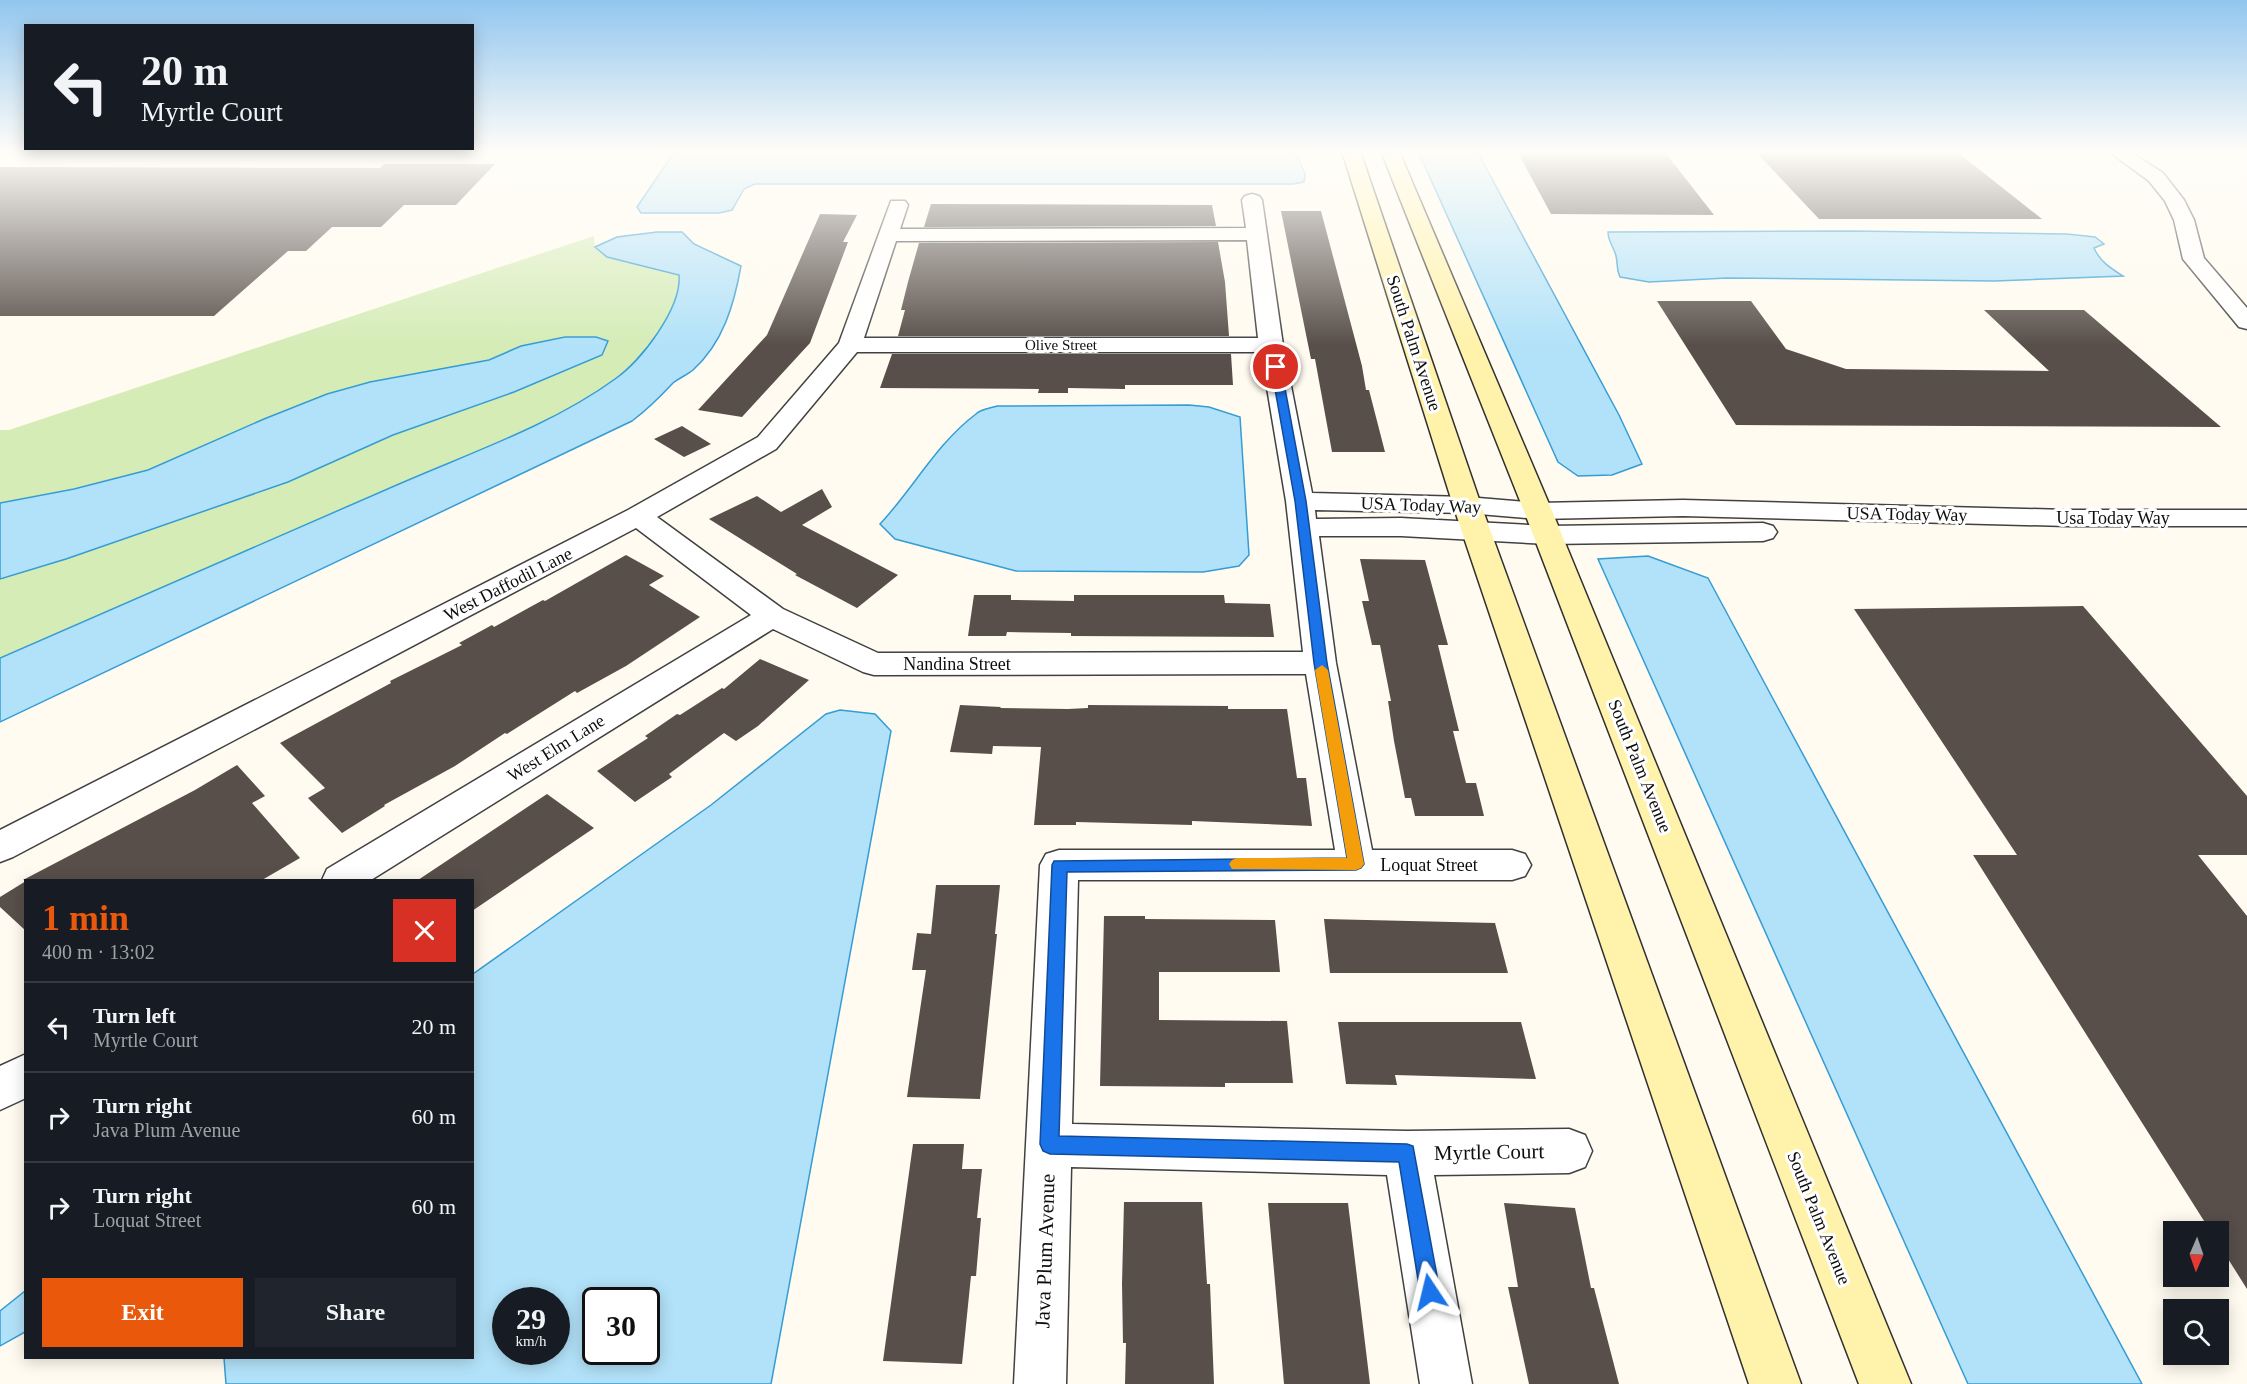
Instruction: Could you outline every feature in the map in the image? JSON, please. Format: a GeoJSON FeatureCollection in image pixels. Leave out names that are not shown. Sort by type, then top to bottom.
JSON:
{"type":"FeatureCollection","features":[{"type":"Feature","properties":{"kind":"main road","name":"South Palm Avenue"},"geometry":{"type":"LineString","coordinates":[[1372,216],[1472,519],[1774,1384]]}},
{"type":"Feature","properties":{"kind":"main road","name":"South Palm Avenue"},"geometry":{"type":"LineString","coordinates":[[1416,216],[1543,523],[1885,1384]]}},
{"type":"Feature","properties":{"kind":"street","name":"West Daffodil Lane"},"geometry":{"type":"LineString","coordinates":[[0,847],[638,516],[767,443],[850,345],[894,216]]}},
{"type":"Feature","properties":{"kind":"street"},"geometry":{"type":"LineString","coordinates":[[1255,216],[1272,345],[1302,514],[1320,663],[1356,864]]}},
{"type":"Feature","properties":{"kind":"street"},"geometry":{"type":"LineString","coordinates":[[2182,216],[2194,259],[2247,322]]}},
{"type":"Feature","properties":{"kind":"street"},"geometry":{"type":"LineString","coordinates":[[887,235],[1258,234]]}},
{"type":"Feature","properties":{"kind":"street","name":"Olive Street"},"geometry":{"type":"LineString","coordinates":[[850,345],[1272,345]]}},
{"type":"Feature","properties":{"kind":"street","name":"USA Today Way"},"geometry":{"type":"LineString","coordinates":[[1302,514],[1401,527],[1472,519],[1543,523],[1932,529],[1979,516]]}},
{"type":"Feature","properties":{"kind":"street","name":"Nandina Street"},"geometry":{"type":"LineString","coordinates":[[638,516],[772,616],[874,664],[1320,663]]}},
{"type":"Feature","properties":{"kind":"street","name":"Usa Today Way"},"geometry":{"type":"LineString","coordinates":[[1979,516],[2247,518]]}},
{"type":"Feature","properties":{"kind":"street","name":"West Elm Lane"},"geometry":{"type":"LineString","coordinates":[[343,879],[772,616]]}},
{"type":"Feature","properties":{"kind":"street","name":"Loquat Street"},"geometry":{"type":"LineString","coordinates":[[1059,865],[1512,865]]}},
{"type":"Feature","properties":{"kind":"street","name":"Java Plum Avenue"},"geometry":{"type":"LineString","coordinates":[[1040,1384],[1059,865]]}},
{"type":"Feature","properties":{"kind":"street"},"geometry":{"type":"LineString","coordinates":[[0,1090],[24,1075]]}},
{"type":"Feature","properties":{"kind":"street","name":"Myrtle Court"},"geometry":{"type":"LineString","coordinates":[[1050,1144],[1407,1153],[1569,1151]]}},
{"type":"Feature","properties":{"kind":"street"},"geometry":{"type":"LineString","coordinates":[[1407,1153],[1446,1384]]}},
{"type":"Feature","properties":{"kind":"green space"},"geometry":{"type":"Polygon","coordinates":[[[594,236],[595,247],[607,257],[679,275],[674,302],[658,332],[636,359],[615,379],[540,424],[0,658],[0,430],[9,430],[594,236]]]}},
{"type":"Feature","properties":{"kind":"water"},"geometry":{"type":"Polygon","coordinates":[[[1447,216],[1512,216],[1619,415],[1642,464],[1612,475],[1578,476],[1558,462],[1447,216]]]}},
{"type":"Feature","properties":{"kind":"water"},"geometry":{"type":"Polygon","coordinates":[[[1852,231],[2067,234],[2095,237],[2104,244],[2094,248],[2100,257],[2123,276],[1995,281],[1727,278],[1649,282],[1620,277],[1608,232],[1852,231]]]}},
{"type":"Feature","properties":{"kind":"water"},"geometry":{"type":"Polygon","coordinates":[[[657,232],[682,232],[694,244],[741,266],[731,309],[720,336],[712,348],[693,370],[673,383],[632,421],[0,722],[0,658],[510,437],[565,410],[615,379],[636,360],[658,333],[674,303],[679,275],[607,257],[595,247],[617,237],[657,232]]]}},
{"type":"Feature","properties":{"kind":"water"},"geometry":{"type":"Polygon","coordinates":[[[565,337],[596,337],[608,341],[602,355],[514,392],[393,435],[288,482],[66,559],[0,579],[0,503],[74,489],[148,470],[327,394],[370,382],[489,360],[521,346],[565,337]]]}},
{"type":"Feature","properties":{"kind":"water"},"geometry":{"type":"Polygon","coordinates":[[[1189,405],[1209,407],[1240,417],[1249,555],[1239,566],[1203,572],[1016,571],[895,539],[880,524],[949,438],[983,410],[997,406],[1189,405]]]}},
{"type":"Feature","properties":{"kind":"water"},"geometry":{"type":"Polygon","coordinates":[[[1648,556],[1708,578],[2142,1384],[1968,1384],[1598,559],[1648,556]]]}},
{"type":"Feature","properties":{"kind":"water"},"geometry":{"type":"Polygon","coordinates":[[[840,710],[875,714],[891,731],[771,1384],[226,1384],[224,1359],[474,1359],[474,973],[711,805],[826,714],[840,710]]]}},
{"type":"Feature","properties":{"kind":"water"},"geometry":{"type":"Polygon","coordinates":[[[24,1292],[24,1333],[0,1346],[0,1311],[24,1292]]]}},
{"type":"Feature","properties":{"kind":"building"},"geometry":{"type":"Polygon","coordinates":[[[0,216],[393,216],[381,227],[332,227],[306,251],[288,251],[214,316],[0,316],[0,216]]]}},
{"type":"Feature","properties":{"kind":"building"},"geometry":{"type":"Polygon","coordinates":[[[819,216],[857,216],[843,242],[848,242],[810,343],[742,417],[698,410],[767,335],[819,216]]]}},
{"type":"Feature","properties":{"kind":"building"},"geometry":{"type":"Polygon","coordinates":[[[927,216],[1214,216],[1216,226],[924,227],[927,216]]]}},
{"type":"Feature","properties":{"kind":"building"},"geometry":{"type":"Polygon","coordinates":[[[1282,216],[1322,216],[1362,366],[1366,390],[1369,390],[1385,452],[1332,452],[1315,359],[1311,359],[1282,216]]]}},
{"type":"Feature","properties":{"kind":"building"},"geometry":{"type":"Polygon","coordinates":[[[1816,216],[2038,216],[2042,219],[1819,219],[1816,216]]]}},
{"type":"Feature","properties":{"kind":"building"},"geometry":{"type":"Polygon","coordinates":[[[1218,242],[1225,282],[1229,336],[898,336],[905,310],[901,310],[919,243],[1218,242]]]}},
{"type":"Feature","properties":{"kind":"building"},"geometry":{"type":"Polygon","coordinates":[[[1657,301],[1751,301],[1786,349],[1846,369],[2049,371],[1984,310],[2084,310],[2221,427],[1736,425],[1657,301]]]}},
{"type":"Feature","properties":{"kind":"building"},"geometry":{"type":"Polygon","coordinates":[[[892,354],[1231,354],[1233,385],[1125,385],[1125,389],[1068,388],[1068,393],[1038,393],[1039,389],[880,388],[892,354]]]}},
{"type":"Feature","properties":{"kind":"building"},"geometry":{"type":"Polygon","coordinates":[[[682,426],[711,444],[684,457],[654,439],[682,426]]]}},
{"type":"Feature","properties":{"kind":"building"},"geometry":{"type":"Polygon","coordinates":[[[822,489],[832,507],[802,525],[898,575],[857,608],[795,575],[797,574],[709,519],[757,496],[781,512],[822,489]]]}},
{"type":"Feature","properties":{"kind":"building"},"geometry":{"type":"Polygon","coordinates":[[[626,555],[664,576],[649,585],[700,617],[626,666],[577,693],[575,691],[455,766],[384,805],[342,833],[308,798],[325,788],[280,743],[391,683],[390,681],[462,645],[459,643],[492,625],[494,627],[545,601],[626,555]]]}},
{"type":"Feature","properties":{"kind":"building"},"geometry":{"type":"Polygon","coordinates":[[[1360,559],[1425,560],[1448,645],[1438,645],[1459,731],[1453,731],[1466,783],[1476,783],[1484,816],[1415,816],[1411,798],[1405,798],[1388,701],[1391,701],[1380,645],[1372,645],[1362,601],[1369,601],[1360,559]]]}},
{"type":"Feature","properties":{"kind":"building"},"geometry":{"type":"Polygon","coordinates":[[[974,595],[1011,595],[1011,600],[1074,601],[1074,595],[1224,595],[1225,603],[1270,604],[1274,637],[1071,636],[1071,633],[1007,632],[1006,636],[968,636],[974,595]]]}},
{"type":"Feature","properties":{"kind":"building"},"geometry":{"type":"Polygon","coordinates":[[[2083,606],[2247,796],[2247,855],[2198,855],[2247,916],[2247,1289],[2229,1260],[2229,1221],[2204,1221],[1973,855],[2017,855],[1854,609],[2083,606]]]}},
{"type":"Feature","properties":{"kind":"building"},"geometry":{"type":"Polygon","coordinates":[[[760,659],[809,680],[758,726],[736,741],[724,733],[669,774],[672,777],[635,802],[597,771],[648,738],[645,736],[677,714],[680,715],[722,688],[724,689],[760,659]]]}},
{"type":"Feature","properties":{"kind":"building"},"geometry":{"type":"Polygon","coordinates":[[[960,705],[1068,709],[1088,708],[1088,705],[1228,706],[1228,709],[1287,709],[1297,778],[1306,778],[1312,826],[1192,821],[1192,825],[1076,822],[1076,825],[1034,825],[1041,747],[993,746],[992,754],[950,752],[960,705]]]}},
{"type":"Feature","properties":{"kind":"building"},"geometry":{"type":"Polygon","coordinates":[[[237,765],[265,796],[252,803],[300,858],[264,879],[25,879],[195,790],[237,765]]]}},
{"type":"Feature","properties":{"kind":"building"},"geometry":{"type":"Polygon","coordinates":[[[547,794],[594,828],[474,910],[474,879],[420,879],[547,794]]]}},
{"type":"Feature","properties":{"kind":"building"},"geometry":{"type":"Polygon","coordinates":[[[24,882],[24,929],[0,907],[0,897],[24,882]]]}},
{"type":"Feature","properties":{"kind":"building"},"geometry":{"type":"Polygon","coordinates":[[[936,885],[1000,885],[980,1099],[907,1097],[926,970],[912,970],[917,933],[931,934],[936,885]]]}},
{"type":"Feature","properties":{"kind":"building"},"geometry":{"type":"Polygon","coordinates":[[[1104,916],[1145,916],[1145,919],[1275,920],[1280,972],[1159,972],[1159,1020],[1287,1021],[1293,1083],[1225,1083],[1225,1087],[1100,1086],[1104,916]]]}},
{"type":"Feature","properties":{"kind":"building"},"geometry":{"type":"Polygon","coordinates":[[[1324,919],[1495,923],[1508,973],[1330,973],[1324,919]]]}},
{"type":"Feature","properties":{"kind":"building"},"geometry":{"type":"Polygon","coordinates":[[[1338,1022],[1521,1022],[1536,1079],[1395,1075],[1397,1085],[1346,1084],[1338,1022]]]}},
{"type":"Feature","properties":{"kind":"building"},"geometry":{"type":"Polygon","coordinates":[[[913,1144],[964,1144],[962,1169],[982,1169],[977,1218],[981,1218],[976,1276],[971,1276],[962,1364],[883,1361],[913,1144]]]}},
{"type":"Feature","properties":{"kind":"building"},"geometry":{"type":"Polygon","coordinates":[[[1124,1202],[1202,1202],[1207,1284],[1210,1284],[1214,1384],[1125,1384],[1126,1343],[1123,1343],[1122,1284],[1124,1202]]]}},
{"type":"Feature","properties":{"kind":"building"},"geometry":{"type":"Polygon","coordinates":[[[1268,1203],[1348,1203],[1370,1384],[1284,1384],[1268,1203]]]}},
{"type":"Feature","properties":{"kind":"building"},"geometry":{"type":"Polygon","coordinates":[[[1504,1203],[1575,1208],[1591,1288],[1594,1288],[1619,1384],[1529,1384],[1508,1287],[1518,1287],[1504,1203]]]}},
{"type":"Feature","properties":{"kind":"slow traffic"},"geometry":{"type":"LineString","coordinates":[[1237,864],[1356,864],[1322,670]]}},
{"type":"Feature","properties":{"kind":"route"},"geometry":{"type":"LineString","coordinates":[[1276,367],[1300,501],[1320,663],[1356,864],[1059,865],[1050,1144],[1407,1153],[1430,1292]]}}]}
